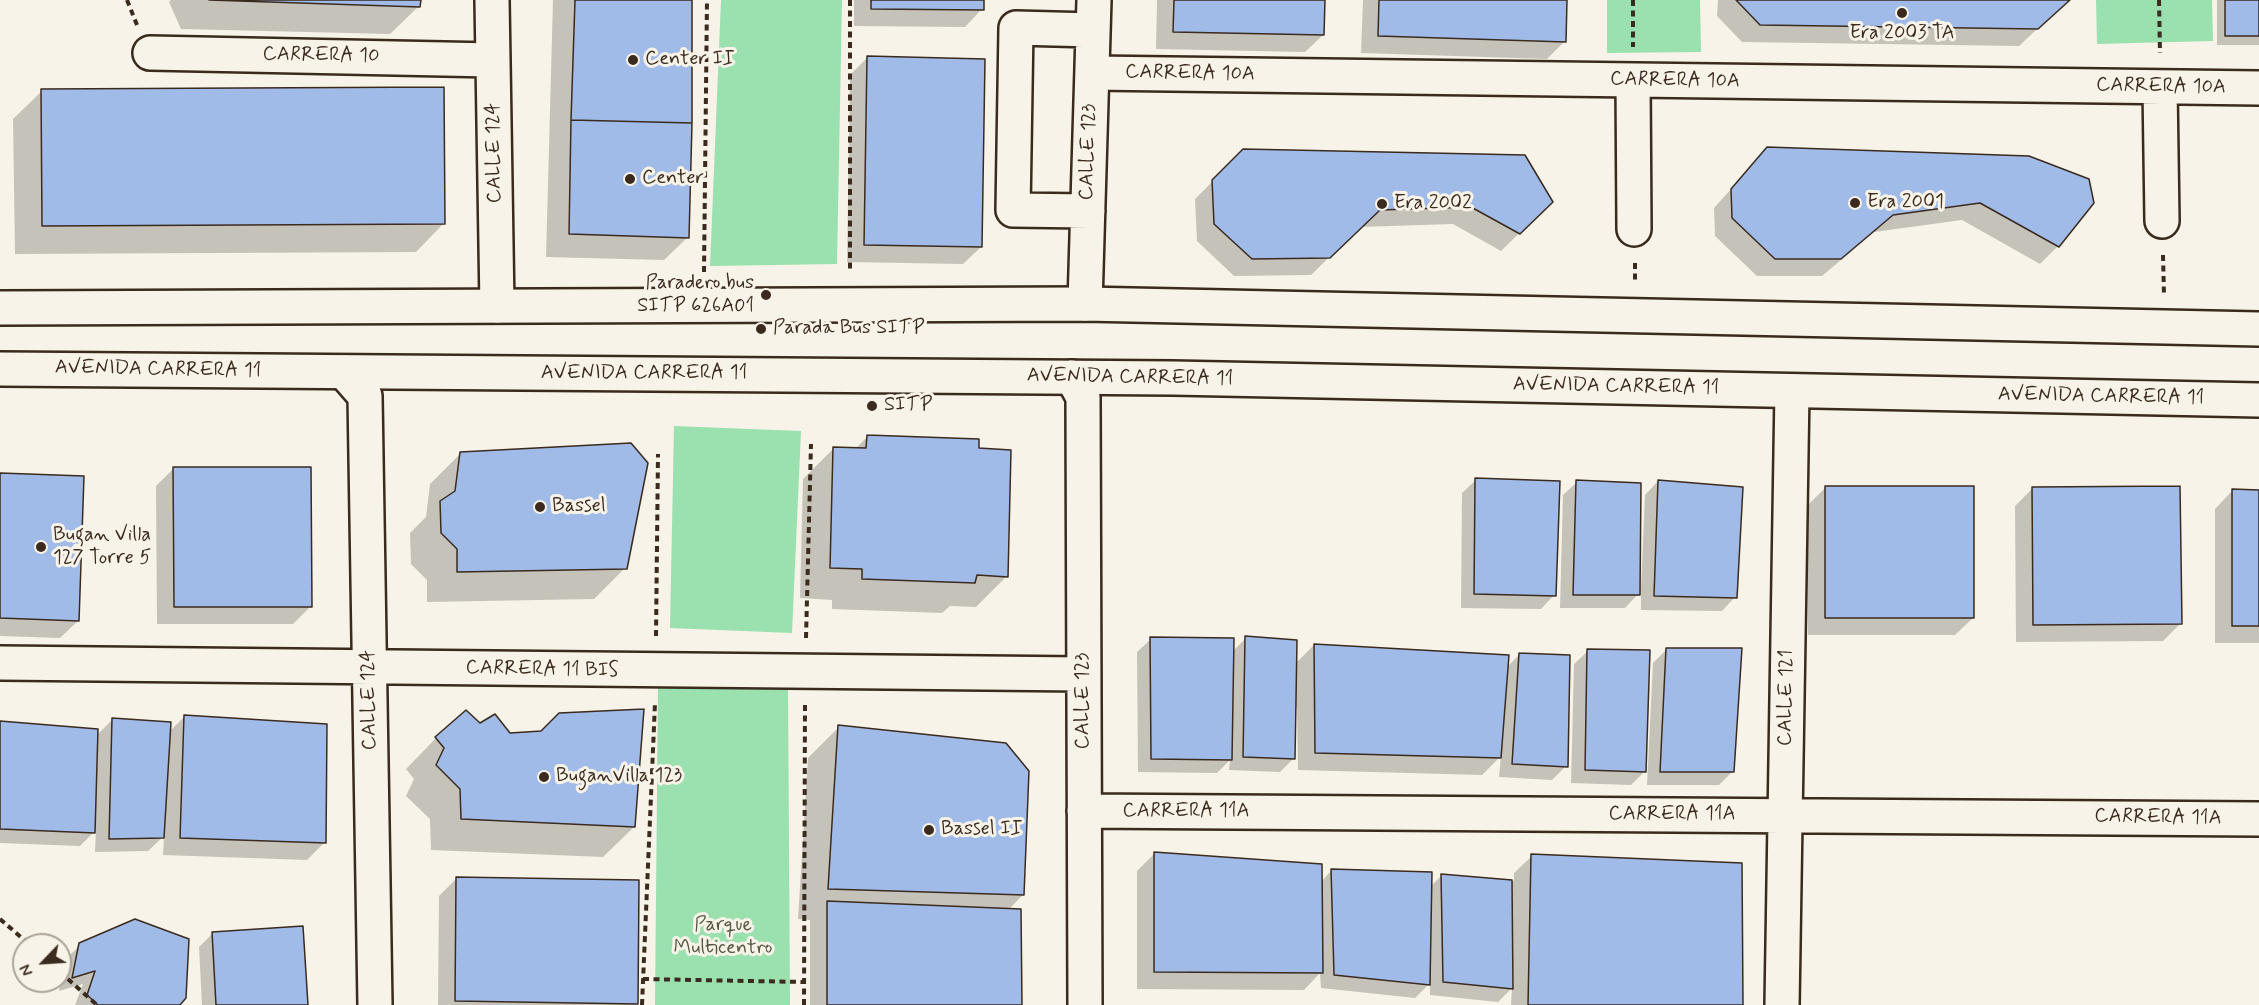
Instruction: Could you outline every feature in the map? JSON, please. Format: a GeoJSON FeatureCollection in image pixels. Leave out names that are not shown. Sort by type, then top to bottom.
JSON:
{"type":"FeatureCollection","features":[{"type":"Feature","properties":{"kind":"street","name":"CALLE 124"},"geometry":{"type":"LineString","coordinates":[[492,0],[497,306]]}},
{"type":"Feature","properties":{"kind":"street"},"geometry":{"type":"LineString","coordinates":[[1088,211],[1013,210],[1016,28],[1093,15]]}},
{"type":"Feature","properties":{"kind":"street","name":"CALLE 123"},"geometry":{"type":"LineString","coordinates":[[1085,304],[1093,15]]}},
{"type":"Feature","properties":{"kind":"street","name":"CARRERA 10"},"geometry":{"type":"LineString","coordinates":[[150,53],[493,60]]}},
{"type":"Feature","properties":{"kind":"street","name":"CARRERA 10A"},"geometry":{"type":"LineString","coordinates":[[1092,73],[2259,88]]}},
{"type":"Feature","properties":{"kind":"street"},"geometry":{"type":"LineString","coordinates":[[1633,80],[1634,229]]}},
{"type":"Feature","properties":{"kind":"street"},"geometry":{"type":"LineString","coordinates":[[2160,87],[2162,221]]}},
{"type":"Feature","properties":{"kind":"street"},"geometry":{"type":"LineString","coordinates":[[0,308],[1085,304],[2259,329]]}},
{"type":"Feature","properties":{"kind":"street","name":"AVENIDA CARRERA 11"},"geometry":{"type":"LineString","coordinates":[[0,369],[391,372],[1084,384],[1792,391],[2259,400]]}},
{"type":"Feature","properties":{"kind":"street"},"geometry":{"type":"LineString","coordinates":[[344,372],[365,396],[391,372]]}},
{"type":"Feature","properties":{"kind":"street","name":"CALLE 123"},"geometry":{"type":"LineString","coordinates":[[1084,384],[1085,1005]]}},
{"type":"Feature","properties":{"kind":"street","name":"CALLE 121"},"geometry":{"type":"LineString","coordinates":[[1782,1005],[1792,391]]}},
{"type":"Feature","properties":{"kind":"street","name":"CALLE 124"},"geometry":{"type":"LineString","coordinates":[[365,396],[375,1005]]}},
{"type":"Feature","properties":{"kind":"street","name":"CARRERA 11 BIS"},"geometry":{"type":"LineString","coordinates":[[0,663],[1083,674]]}},
{"type":"Feature","properties":{"kind":"street","name":"CARRERA 11A"},"geometry":{"type":"LineString","coordinates":[[1084,811],[2259,819]]}},
{"type":"Feature","properties":{"kind":"path"},"geometry":{"type":"LineString","coordinates":[[703,306],[707,0]]}},
{"type":"Feature","properties":{"kind":"path"},"geometry":{"type":"LineString","coordinates":[[849,305],[851,263],[850,0]]}},
{"type":"Feature","properties":{"kind":"path"},"geometry":{"type":"LineString","coordinates":[[1633,0],[1633,80]]}},
{"type":"Feature","properties":{"kind":"path"},"geometry":{"type":"LineString","coordinates":[[2159,0],[2160,87]]}},
{"type":"Feature","properties":{"kind":"path"},"geometry":{"type":"LineString","coordinates":[[2162,221],[2164,327]]}},
{"type":"Feature","properties":{"kind":"path"},"geometry":{"type":"LineString","coordinates":[[1634,229],[1636,316]]}},
{"type":"Feature","properties":{"kind":"path"},"geometry":{"type":"LineString","coordinates":[[804,1005],[805,672],[811,444]]}},
{"type":"Feature","properties":{"kind":"path"},"geometry":{"type":"LineString","coordinates":[[642,1005],[656,671],[658,454]]}},
{"type":"Feature","properties":{"kind":"path"},"geometry":{"type":"LineString","coordinates":[[0,919],[16,933]]}},
{"type":"Feature","properties":{"kind":"path"},"geometry":{"type":"LineString","coordinates":[[643,979],[803,982]]}},
{"type":"Feature","properties":{"kind":"path"},"geometry":{"type":"LineString","coordinates":[[72,983],[97,1005]]}},
{"type":"Feature","properties":{"kind":"green space"},"geometry":{"type":"Polygon","coordinates":[[[721,0],[842,0],[837,264],[710,266],[721,0]]]}},
{"type":"Feature","properties":{"kind":"green space"},"geometry":{"type":"Polygon","coordinates":[[[1607,0],[1700,0],[1701,52],[1607,53],[1607,0]]]}},
{"type":"Feature","properties":{"kind":"green space"},"geometry":{"type":"Polygon","coordinates":[[[2096,0],[2212,0],[2213,41],[2097,44],[2096,0]]]}},
{"type":"Feature","properties":{"kind":"green space"},"geometry":{"type":"Polygon","coordinates":[[[674,426],[801,431],[792,633],[670,628],[674,426]]]}},
{"type":"Feature","properties":{"kind":"green space","name":"Parque Multicentro"},"geometry":{"type":"Polygon","coordinates":[[[658,683],[788,685],[790,1005],[655,1005],[658,683]]]}},
{"type":"Feature","properties":{"kind":"building"},"geometry":{"type":"Polygon","coordinates":[[[209,0],[421,0],[420,7],[209,0]]]}},
{"type":"Feature","properties":{"kind":"building","name":"Center II"},"geometry":{"type":"Polygon","coordinates":[[[575,0],[692,0],[692,123],[571,120],[575,0]]]}},
{"type":"Feature","properties":{"kind":"building"},"geometry":{"type":"Polygon","coordinates":[[[871,0],[984,0],[984,10],[871,9],[871,0]]]}},
{"type":"Feature","properties":{"kind":"building"},"geometry":{"type":"Polygon","coordinates":[[[1174,0],[1325,0],[1324,35],[1173,32],[1174,0]]]}},
{"type":"Feature","properties":{"kind":"building"},"geometry":{"type":"Polygon","coordinates":[[[1379,0],[1567,0],[1566,42],[1378,36],[1379,0]]]}},
{"type":"Feature","properties":{"kind":"building","name":"Era 2003 TA"},"geometry":{"type":"Polygon","coordinates":[[[1736,0],[2070,0],[2038,29],[1760,25],[1736,0]]]}},
{"type":"Feature","properties":{"kind":"building"},"geometry":{"type":"Polygon","coordinates":[[[2225,0],[2259,0],[2259,36],[2225,36],[2225,0]]]}},
{"type":"Feature","properties":{"kind":"building"},"geometry":{"type":"Polygon","coordinates":[[[867,56],[985,59],[982,247],[864,245],[867,56]]]}},
{"type":"Feature","properties":{"kind":"building"},"geometry":{"type":"Polygon","coordinates":[[[444,87],[445,224],[42,226],[41,89],[444,87]]]}},
{"type":"Feature","properties":{"kind":"building","name":"Center"},"geometry":{"type":"Polygon","coordinates":[[[571,120],[692,123],[689,238],[569,234],[571,120]]]}},
{"type":"Feature","properties":{"kind":"building","name":"Era 2001"},"geometry":{"type":"Polygon","coordinates":[[[1767,147],[2029,156],[2089,179],[2094,203],[2059,247],[1980,203],[1893,215],[1841,259],[1775,259],[1732,218],[1731,189],[1767,147]]]}},
{"type":"Feature","properties":{"kind":"building","name":"Era 2002"},"geometry":{"type":"Polygon","coordinates":[[[1243,149],[1525,155],[1553,202],[1520,234],[1471,207],[1380,210],[1330,258],[1252,259],[1214,224],[1212,180],[1243,149]]]}},
{"type":"Feature","properties":{"kind":"building"},"geometry":{"type":"Polygon","coordinates":[[[867,435],[979,439],[979,448],[1011,450],[1008,577],[977,575],[975,583],[862,579],[862,569],[830,568],[833,447],[866,448],[867,435]]]}},
{"type":"Feature","properties":{"kind":"building","name":"Bassel"},"geometry":{"type":"Polygon","coordinates":[[[631,443],[648,463],[627,569],[457,572],[457,549],[441,533],[440,501],[455,491],[460,452],[631,443]]]}},
{"type":"Feature","properties":{"kind":"building"},"geometry":{"type":"Polygon","coordinates":[[[173,467],[311,467],[312,607],[174,607],[173,467]]]}},
{"type":"Feature","properties":{"kind":"building","name":"Bugan Villa 127 Torre 5"},"geometry":{"type":"Polygon","coordinates":[[[0,473],[84,476],[79,621],[0,618],[0,473]]]}},
{"type":"Feature","properties":{"kind":"building"},"geometry":{"type":"Polygon","coordinates":[[[1475,478],[1560,481],[1556,596],[1474,594],[1475,478]]]}},
{"type":"Feature","properties":{"kind":"building"},"geometry":{"type":"Polygon","coordinates":[[[1576,480],[1641,483],[1640,595],[1573,595],[1576,480]]]}},
{"type":"Feature","properties":{"kind":"building"},"geometry":{"type":"Polygon","coordinates":[[[1658,480],[1743,487],[1737,598],[1654,596],[1658,480]]]}},
{"type":"Feature","properties":{"kind":"building"},"geometry":{"type":"Polygon","coordinates":[[[1825,486],[1974,486],[1974,618],[1825,618],[1825,486]]]}},
{"type":"Feature","properties":{"kind":"building"},"geometry":{"type":"Polygon","coordinates":[[[2180,486],[2182,624],[2033,625],[2032,487],[2180,486]]]}},
{"type":"Feature","properties":{"kind":"building"},"geometry":{"type":"Polygon","coordinates":[[[2232,489],[2259,490],[2259,626],[2232,626],[2232,489]]]}},
{"type":"Feature","properties":{"kind":"building"},"geometry":{"type":"Polygon","coordinates":[[[1245,636],[1297,640],[1295,759],[1243,757],[1245,636]]]}},
{"type":"Feature","properties":{"kind":"building"},"geometry":{"type":"Polygon","coordinates":[[[1150,637],[1234,638],[1232,760],[1151,759],[1150,637]]]}},
{"type":"Feature","properties":{"kind":"building"},"geometry":{"type":"Polygon","coordinates":[[[1314,644],[1509,655],[1501,758],[1315,753],[1314,644]]]}},
{"type":"Feature","properties":{"kind":"building"},"geometry":{"type":"Polygon","coordinates":[[[1666,648],[1742,648],[1734,772],[1660,772],[1666,648]]]}},
{"type":"Feature","properties":{"kind":"building"},"geometry":{"type":"Polygon","coordinates":[[[1587,649],[1650,650],[1646,772],[1585,770],[1587,649]]]}},
{"type":"Feature","properties":{"kind":"building"},"geometry":{"type":"Polygon","coordinates":[[[1519,653],[1570,655],[1568,767],[1512,764],[1519,653]]]}},
{"type":"Feature","properties":{"kind":"building","name":"BuganVilla 123"},"geometry":{"type":"Polygon","coordinates":[[[644,709],[635,827],[461,819],[460,789],[436,765],[444,748],[435,737],[466,710],[480,723],[495,714],[510,733],[541,731],[559,713],[644,709]]]}},
{"type":"Feature","properties":{"kind":"building"},"geometry":{"type":"Polygon","coordinates":[[[184,715],[327,724],[326,843],[180,838],[184,715]]]}},
{"type":"Feature","properties":{"kind":"building"},"geometry":{"type":"Polygon","coordinates":[[[112,718],[171,722],[164,838],[109,839],[112,718]]]}},
{"type":"Feature","properties":{"kind":"building"},"geometry":{"type":"Polygon","coordinates":[[[0,721],[98,729],[95,833],[0,829],[0,721]]]}},
{"type":"Feature","properties":{"kind":"building","name":"Bassel II"},"geometry":{"type":"Polygon","coordinates":[[[838,725],[1006,743],[1029,771],[1024,895],[828,889],[838,725]]]}},
{"type":"Feature","properties":{"kind":"building"},"geometry":{"type":"Polygon","coordinates":[[[1154,852],[1322,864],[1323,973],[1154,972],[1154,852]]]}},
{"type":"Feature","properties":{"kind":"building"},"geometry":{"type":"Polygon","coordinates":[[[1531,854],[1742,863],[1743,1005],[1528,1005],[1531,854]]]}},
{"type":"Feature","properties":{"kind":"building"},"geometry":{"type":"Polygon","coordinates":[[[1331,869],[1432,872],[1430,985],[1334,975],[1331,869]]]}},
{"type":"Feature","properties":{"kind":"building"},"geometry":{"type":"Polygon","coordinates":[[[1441,874],[1512,880],[1513,989],[1443,982],[1441,874]]]}},
{"type":"Feature","properties":{"kind":"building"},"geometry":{"type":"Polygon","coordinates":[[[456,877],[639,880],[638,1004],[455,1001],[456,877]]]}},
{"type":"Feature","properties":{"kind":"building"},"geometry":{"type":"Polygon","coordinates":[[[827,901],[1021,909],[1022,1005],[827,1005],[827,901]]]}},
{"type":"Feature","properties":{"kind":"building"},"geometry":{"type":"Polygon","coordinates":[[[135,919],[189,939],[186,998],[180,1005],[98,1005],[87,995],[95,971],[72,978],[79,943],[135,919]]]}},
{"type":"Feature","properties":{"kind":"building"},"geometry":{"type":"Polygon","coordinates":[[[303,926],[308,1005],[216,1005],[212,932],[303,926]]]}},
{"type":"Feature","properties":{"kind":"place","name":"Era 2003 TA"},"geometry":{"type":"Point","coordinates":[1902,13]}},
{"type":"Feature","properties":{"kind":"place","name":"Center II"},"geometry":{"type":"Point","coordinates":[633,60]}},
{"type":"Feature","properties":{"kind":"place","name":"Center"},"geometry":{"type":"Point","coordinates":[630,179]}},
{"type":"Feature","properties":{"kind":"place","name":"Era 2001"},"geometry":{"type":"Point","coordinates":[1855,203]}},
{"type":"Feature","properties":{"kind":"place","name":"Era 2002"},"geometry":{"type":"Point","coordinates":[1382,204]}},
{"type":"Feature","properties":{"kind":"place","name":"Paradero bus SITP 626A01"},"geometry":{"type":"Point","coordinates":[766,295]}},
{"type":"Feature","properties":{"kind":"place","name":"Parada Bus SITP"},"geometry":{"type":"Point","coordinates":[761,329]}},
{"type":"Feature","properties":{"kind":"place","name":"SITP"},"geometry":{"type":"Point","coordinates":[872,406]}},
{"type":"Feature","properties":{"kind":"place","name":"Bassel"},"geometry":{"type":"Point","coordinates":[540,507]}},
{"type":"Feature","properties":{"kind":"place","name":"Bugan Villa 127 Torre 5"},"geometry":{"type":"Point","coordinates":[41,547]}},
{"type":"Feature","properties":{"kind":"place","name":"BuganVilla 123"},"geometry":{"type":"Point","coordinates":[544,777]}},
{"type":"Feature","properties":{"kind":"place","name":"Bassel II"},"geometry":{"type":"Point","coordinates":[929,830]}}]}
